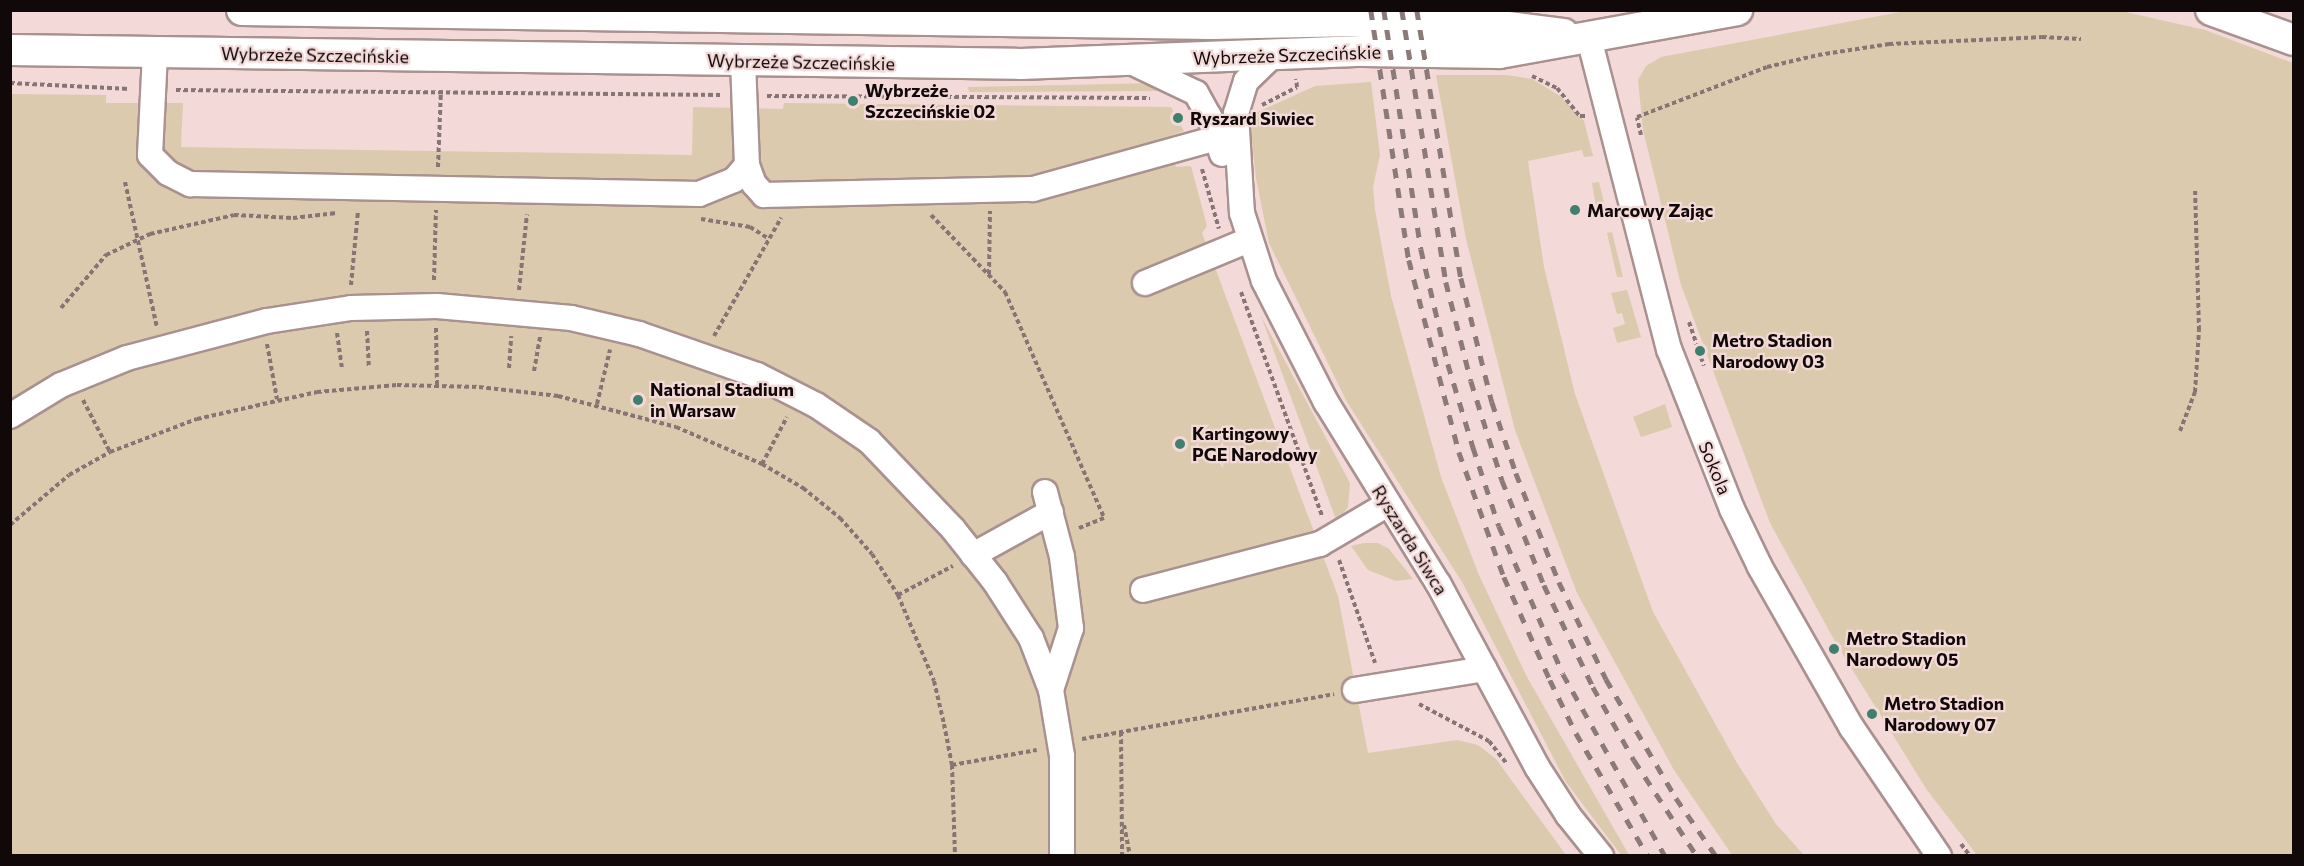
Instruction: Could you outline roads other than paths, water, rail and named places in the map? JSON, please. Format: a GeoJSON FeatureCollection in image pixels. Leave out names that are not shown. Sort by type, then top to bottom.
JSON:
{"type":"FeatureCollection","features":[{"type":"Feature","properties":{"kind":"main road","name":"Wybrzeże Szczecińskie"},"geometry":{"type":"LineString","coordinates":[[242,10],[1212,24],[1380,22],[1493,25],[1589,38]]}},
{"type":"Feature","properties":{"kind":"main road","name":"Wybrzeże Szczecińskie"},"geometry":{"type":"LineString","coordinates":[[10,50],[1021,64],[1127,60],[1280,68],[1363,51],[1499,53],[1737,10]]}},
{"type":"Feature","properties":{"kind":"main road"},"geometry":{"type":"LineString","coordinates":[[2211,10],[2294,40]]}},
{"type":"Feature","properties":{"kind":"street","name":"Sokola"},"geometry":{"type":"LineString","coordinates":[[1589,38],[1669,349],[1732,508],[1760,567],[1852,728],[1939,855]]}},
{"type":"Feature","properties":{"kind":"street"},"geometry":{"type":"LineString","coordinates":[[155,53],[150,155],[168,173],[189,184],[699,195],[734,180],[747,165]]}},
{"type":"Feature","properties":{"kind":"street","name":"Ryszarda Siwca"},"geometry":{"type":"LineString","coordinates":[[1127,60],[1196,93],[1217,138],[1264,281],[1326,402],[1438,583],[1537,767],[1568,815],[1601,855]]}},
{"type":"Feature","properties":{"kind":"street"},"geometry":{"type":"LineString","coordinates":[[743,61],[747,165],[754,184],[764,195],[990,192],[1033,189],[1217,138]]}},
{"type":"Feature","properties":{"kind":"street","name":"Ryszarda Siwca"},"geometry":{"type":"LineString","coordinates":[[1242,213],[1237,101],[1254,71],[1280,68]]}},
{"type":"Feature","properties":{"kind":"street"},"geometry":{"type":"LineString","coordinates":[[1145,283],[1249,240]]}},
{"type":"Feature","properties":{"kind":"street"},"geometry":{"type":"LineString","coordinates":[[10,416],[61,385],[127,358],[267,321],[351,308],[437,306],[571,318],[694,352],[757,375],[816,405],[869,441],[915,487],[964,560],[1030,638],[1051,690],[1062,756],[1062,855]]}},
{"type":"Feature","properties":{"kind":"street"},"geometry":{"type":"LineString","coordinates":[[964,560],[1048,502],[1062,557],[1071,628],[1051,690]]}},
{"type":"Feature","properties":{"kind":"street"},"geometry":{"type":"LineString","coordinates":[[1143,590],[1320,544],[1388,504]]}},
{"type":"Feature","properties":{"kind":"street"},"geometry":{"type":"LineString","coordinates":[[1355,690],[1484,669]]}},
{"type":"Feature","properties":{"kind":"railway"},"geometry":{"type":"LineString","coordinates":[[1371,10],[1409,260],[1459,452],[1504,577],[1550,680],[1576,733],[1648,856]]}},
{"type":"Feature","properties":{"kind":"railway"},"geometry":{"type":"LineString","coordinates":[[1384,10],[1421,249],[1448,364],[1499,526],[1563,674],[1665,856]]}},
{"type":"Feature","properties":{"kind":"railway"},"geometry":{"type":"LineString","coordinates":[[1402,10],[1446,282],[1471,381],[1502,480],[1544,585],[1593,687],[1634,760],[1697,856]]}},
{"type":"Feature","properties":{"kind":"railway"},"geometry":{"type":"LineString","coordinates":[[1417,10],[1461,278],[1492,402],[1516,473],[1559,582],[1606,679],[1676,798],[1716,856]]}},
{"type":"Feature","properties":{"kind":"place","name":"Wybrzeże Szczecińskie 02"},"geometry":{"type":"Point","coordinates":[853,101]}},
{"type":"Feature","properties":{"kind":"place","name":"Ryszard Siwiec"},"geometry":{"type":"Point","coordinates":[1178,118]}},
{"type":"Feature","properties":{"kind":"place","name":"Marcowy Zając"},"geometry":{"type":"Point","coordinates":[1575,210]}},
{"type":"Feature","properties":{"kind":"place","name":"Metro Stadion Narodowy 03"},"geometry":{"type":"Point","coordinates":[1700,351]}},
{"type":"Feature","properties":{"kind":"place","name":"National Stadium in Warsaw"},"geometry":{"type":"Point","coordinates":[638,400]}},
{"type":"Feature","properties":{"kind":"place","name":"Kartingowy PGE Narodowy"},"geometry":{"type":"Point","coordinates":[1180,444]}},
{"type":"Feature","properties":{"kind":"place","name":"Metro Stadion Narodowy 05"},"geometry":{"type":"Point","coordinates":[1834,649]}},
{"type":"Feature","properties":{"kind":"place","name":"Metro Stadion Narodowy 07"},"geometry":{"type":"Point","coordinates":[1872,714]}}]}
